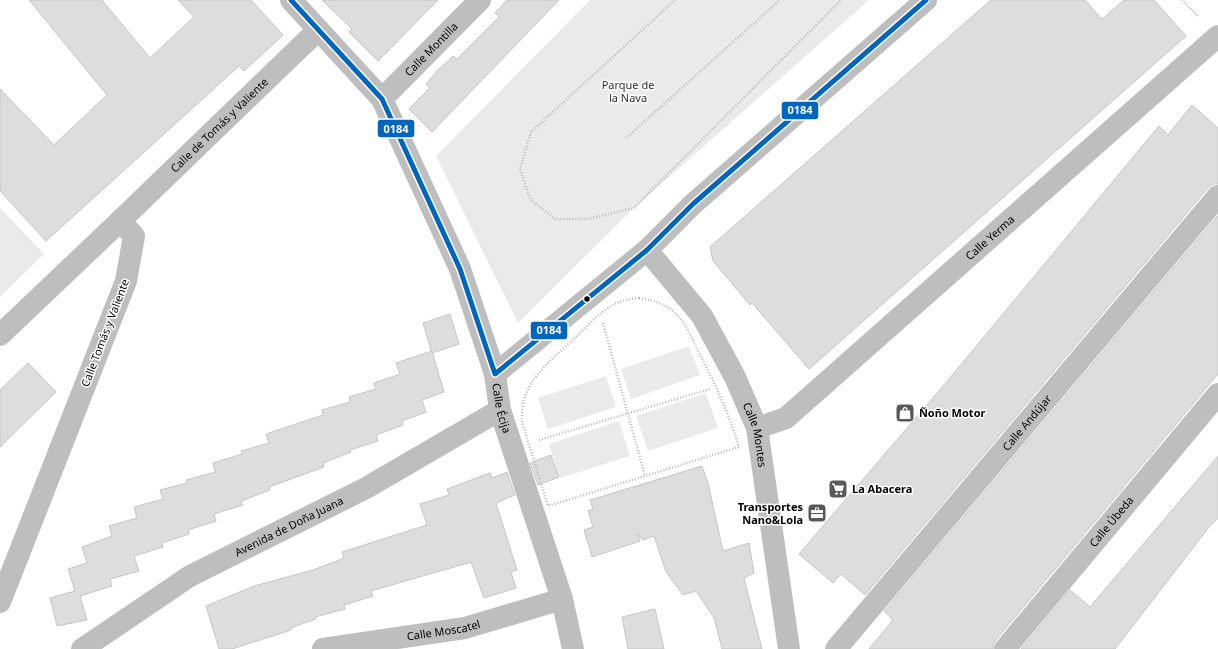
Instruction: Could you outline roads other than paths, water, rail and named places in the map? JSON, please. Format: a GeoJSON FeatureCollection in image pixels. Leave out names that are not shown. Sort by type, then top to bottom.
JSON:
{"type":"FeatureCollection","features":[{"type":"Feature","properties":{"kind":"street","name":"Calle Écija"},"geometry":{"type":"LineString","coordinates":[[291,0],[382,99],[460,269],[495,374],[500,410],[562,600],[573,649]]}},
{"type":"Feature","properties":{"kind":"street","name":"Calle Montilla"},"geometry":{"type":"LineString","coordinates":[[382,99],[480,0]]}},
{"type":"Feature","properties":{"kind":"street"},"geometry":{"type":"LineString","coordinates":[[495,374],[647,250],[693,204],[926,0]]}},
{"type":"Feature","properties":{"kind":"street","name":"Calle de Tomás y Valiente"},"geometry":{"type":"LineString","coordinates":[[120,221],[318,30]]}},
{"type":"Feature","properties":{"kind":"street","name":"Calle Yerma"},"geometry":{"type":"LineString","coordinates":[[757,428],[786,418],[1218,36]]}},
{"type":"Feature","properties":{"kind":"street","name":"Calle Andújar"},"geometry":{"type":"LineString","coordinates":[[836,649],[1218,196]]}},
{"type":"Feature","properties":{"kind":"street"},"geometry":{"type":"LineString","coordinates":[[0,335],[120,221]]}},
{"type":"Feature","properties":{"kind":"street","name":"Calle Tomás y Valiente"},"geometry":{"type":"LineString","coordinates":[[0,602],[126,281],[134,236],[120,221]]}},
{"type":"Feature","properties":{"kind":"street","name":"Calle Montes"},"geometry":{"type":"LineString","coordinates":[[647,250],[702,316],[735,377],[757,428],[789,649]]}},
{"type":"Feature","properties":{"kind":"street","name":"Calle Úbeda"},"geometry":{"type":"LineString","coordinates":[[1005,649],[1218,394]]}},
{"type":"Feature","properties":{"kind":"street","name":"Avenida de Doña Juana"},"geometry":{"type":"LineString","coordinates":[[82,649],[190,576],[366,488],[500,410]]}},
{"type":"Feature","properties":{"kind":"street","name":"Calle Moscatel"},"geometry":{"type":"LineString","coordinates":[[323,649],[465,628],[562,600]]}},
{"type":"Feature","properties":{"kind":"place","name":"Ñoño Motor"},"geometry":{"type":"Point","coordinates":[905,413]}},
{"type":"Feature","properties":{"kind":"place","name":"La Abacera"},"geometry":{"type":"Point","coordinates":[838,489]}},
{"type":"Feature","properties":{"kind":"place","name":"Transportes Nano&Lola"},"geometry":{"type":"Point","coordinates":[817,513]}},
{"type":"Feature","properties":{"kind":"park label","name":"Parque de la Nava"},"geometry":{"type":"Point","coordinates":[628,91]}}]}
